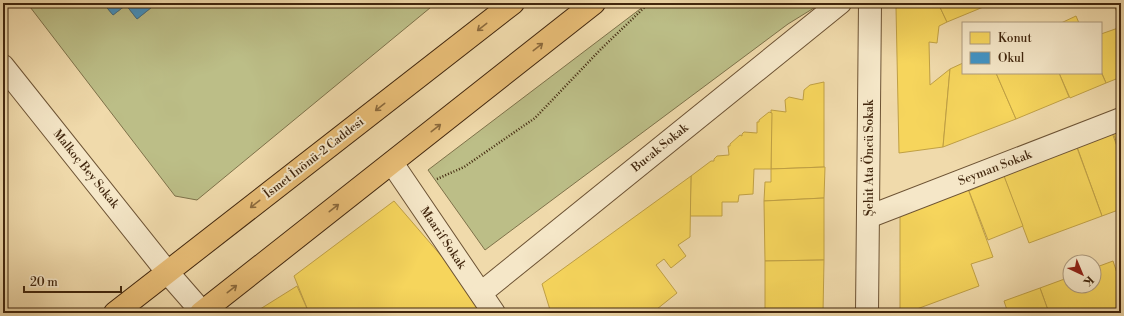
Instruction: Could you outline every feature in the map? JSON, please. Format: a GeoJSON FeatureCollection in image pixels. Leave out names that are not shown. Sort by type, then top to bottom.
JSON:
{"type":"FeatureCollection","features":[{"type":"Feature","properties":{"kind":"main road","name":"İsmet İnönü-2 Caddesi"},"geometry":{"type":"LineString","coordinates":[[115,313],[513,3]]}},
{"type":"Feature","properties":{"kind":"main road"},"geometry":{"type":"LineString","coordinates":[[202,313],[594,3]]}},
{"type":"Feature","properties":{"kind":"street","name":"Bucak Sokak"},"geometry":{"type":"LineString","coordinates":[[481,293],[840,3]]}},
{"type":"Feature","properties":{"kind":"street","name":"Şehit Ata Öncü Sokak"},"geometry":{"type":"LineString","coordinates":[[868,313],[870,3]]}},
{"type":"Feature","properties":{"kind":"street","name":"Malkoç Bey Sokak"},"geometry":{"type":"LineString","coordinates":[[3,66],[168,273],[202,313]]}},
{"type":"Feature","properties":{"kind":"street","name":"Seyman Sokak"},"geometry":{"type":"LineString","coordinates":[[868,217],[1121,119]]}},
{"type":"Feature","properties":{"kind":"street","name":"Maarif Sokak"},"geometry":{"type":"LineString","coordinates":[[392,163],[494,313]]}},
{"type":"Feature","properties":{"kind":"path"},"geometry":{"type":"LineString","coordinates":[[411,190],[464,167],[534,118],[601,49],[649,3]]}},
{"type":"Feature","properties":{"kind":"green space"},"geometry":{"type":"Polygon","coordinates":[[[27,3],[103,3],[113,15],[126,5],[137,19],[157,3],[436,3],[197,200],[175,196],[27,3]]]}},
{"type":"Feature","properties":{"kind":"green space"},"geometry":{"type":"Polygon","coordinates":[[[648,3],[822,3],[788,24],[485,250],[428,170],[648,3]]]}},
{"type":"Feature","properties":{"kind":"building: Konut"},"geometry":{"type":"Polygon","coordinates":[[[903,3],[938,3],[947,22],[939,26],[937,43],[929,42],[930,85],[950,69],[943,147],[899,153],[896,8],[903,3]]]}},
{"type":"Feature","properties":{"kind":"building: Konut"},"geometry":{"type":"Polygon","coordinates":[[[938,3],[993,3],[947,22],[938,3]]]}},
{"type":"Feature","properties":{"kind":"building: Konut"},"geometry":{"type":"Polygon","coordinates":[[[1113,3],[1121,3],[1121,21],[1113,3]]]}},
{"type":"Feature","properties":{"kind":"building: Konut"},"geometry":{"type":"Polygon","coordinates":[[[1076,16],[1079,22],[1063,22],[1076,16]]]}},
{"type":"Feature","properties":{"kind":"building: Konut"},"geometry":{"type":"Polygon","coordinates":[[[1121,27],[1121,77],[1106,83],[1102,73],[1102,34],[1121,27]]]}},
{"type":"Feature","properties":{"kind":"building: Konut"},"geometry":{"type":"Polygon","coordinates":[[[962,63],[962,74],[996,74],[1016,119],[943,147],[950,69],[962,63]]]}},
{"type":"Feature","properties":{"kind":"building: Konut"},"geometry":{"type":"Polygon","coordinates":[[[996,74],[1059,74],[1069,97],[1016,119],[996,74]]]}},
{"type":"Feature","properties":{"kind":"building: Konut"},"geometry":{"type":"Polygon","coordinates":[[[1059,74],[1102,74],[1106,83],[1070,98],[1059,74]]]}},
{"type":"Feature","properties":{"kind":"building: Konut"},"geometry":{"type":"Polygon","coordinates":[[[824,82],[824,167],[771,169],[771,110],[786,112],[785,100],[789,97],[803,100],[804,90],[810,85],[824,82]]]}},
{"type":"Feature","properties":{"kind":"building: Konut"},"geometry":{"type":"Polygon","coordinates":[[[769,112],[772,113],[771,169],[754,169],[753,194],[739,195],[738,202],[722,202],[722,216],[690,216],[691,176],[711,161],[714,161],[717,156],[729,155],[728,146],[730,146],[730,144],[740,135],[742,136],[744,132],[757,133],[757,122],[759,122],[759,120],[769,112]]]}},
{"type":"Feature","properties":{"kind":"building: Konut"},"geometry":{"type":"Polygon","coordinates":[[[1121,126],[1121,154],[1112,130],[1121,126]]]}},
{"type":"Feature","properties":{"kind":"building: Konut"},"geometry":{"type":"Polygon","coordinates":[[[1111,130],[1121,157],[1121,209],[1102,216],[1076,144],[1111,130]]]}},
{"type":"Feature","properties":{"kind":"building: Konut"},"geometry":{"type":"Polygon","coordinates":[[[1076,145],[1102,216],[1029,243],[1003,174],[1076,145]]]}},
{"type":"Feature","properties":{"kind":"building: Konut"},"geometry":{"type":"Polygon","coordinates":[[[825,167],[824,198],[764,201],[765,182],[771,182],[771,169],[825,167]]]}},
{"type":"Feature","properties":{"kind":"building: Konut"},"geometry":{"type":"Polygon","coordinates":[[[691,176],[690,237],[678,245],[686,256],[671,268],[664,259],[656,265],[677,293],[652,313],[551,313],[542,284],[691,176]]]}},
{"type":"Feature","properties":{"kind":"building: Konut"},"geometry":{"type":"Polygon","coordinates":[[[1004,176],[1023,226],[988,240],[969,191],[1004,176]]]}},
{"type":"Feature","properties":{"kind":"building: Konut"},"geometry":{"type":"Polygon","coordinates":[[[968,189],[993,257],[971,264],[979,286],[906,313],[900,313],[900,215],[968,189]]]}},
{"type":"Feature","properties":{"kind":"building: Konut"},"geometry":{"type":"Polygon","coordinates":[[[824,198],[824,260],[765,261],[764,201],[824,198]]]}},
{"type":"Feature","properties":{"kind":"building: Konut"},"geometry":{"type":"Polygon","coordinates":[[[394,201],[462,280],[481,313],[309,313],[294,276],[394,201]]]}},
{"type":"Feature","properties":{"kind":"building: Konut"},"geometry":{"type":"Polygon","coordinates":[[[824,260],[823,313],[765,313],[765,261],[824,260]]]}},
{"type":"Feature","properties":{"kind":"building: Konut"},"geometry":{"type":"Polygon","coordinates":[[[1113,261],[1121,285],[1121,313],[1049,313],[1040,288],[1062,280],[1062,294],[1102,294],[1102,265],[1113,261]]]}},
{"type":"Feature","properties":{"kind":"building: Konut"},"geometry":{"type":"Polygon","coordinates":[[[297,286],[309,313],[259,313],[257,311],[297,286]]]}},
{"type":"Feature","properties":{"kind":"building: Konut"},"geometry":{"type":"Polygon","coordinates":[[[1040,288],[1049,313],[1008,313],[1004,301],[1040,288]]]}},
{"type":"Feature","properties":{"kind":"building: Okul"},"geometry":{"type":"Polygon","coordinates":[[[103,3],[157,3],[137,19],[126,5],[113,15],[103,3]]]}}]}
